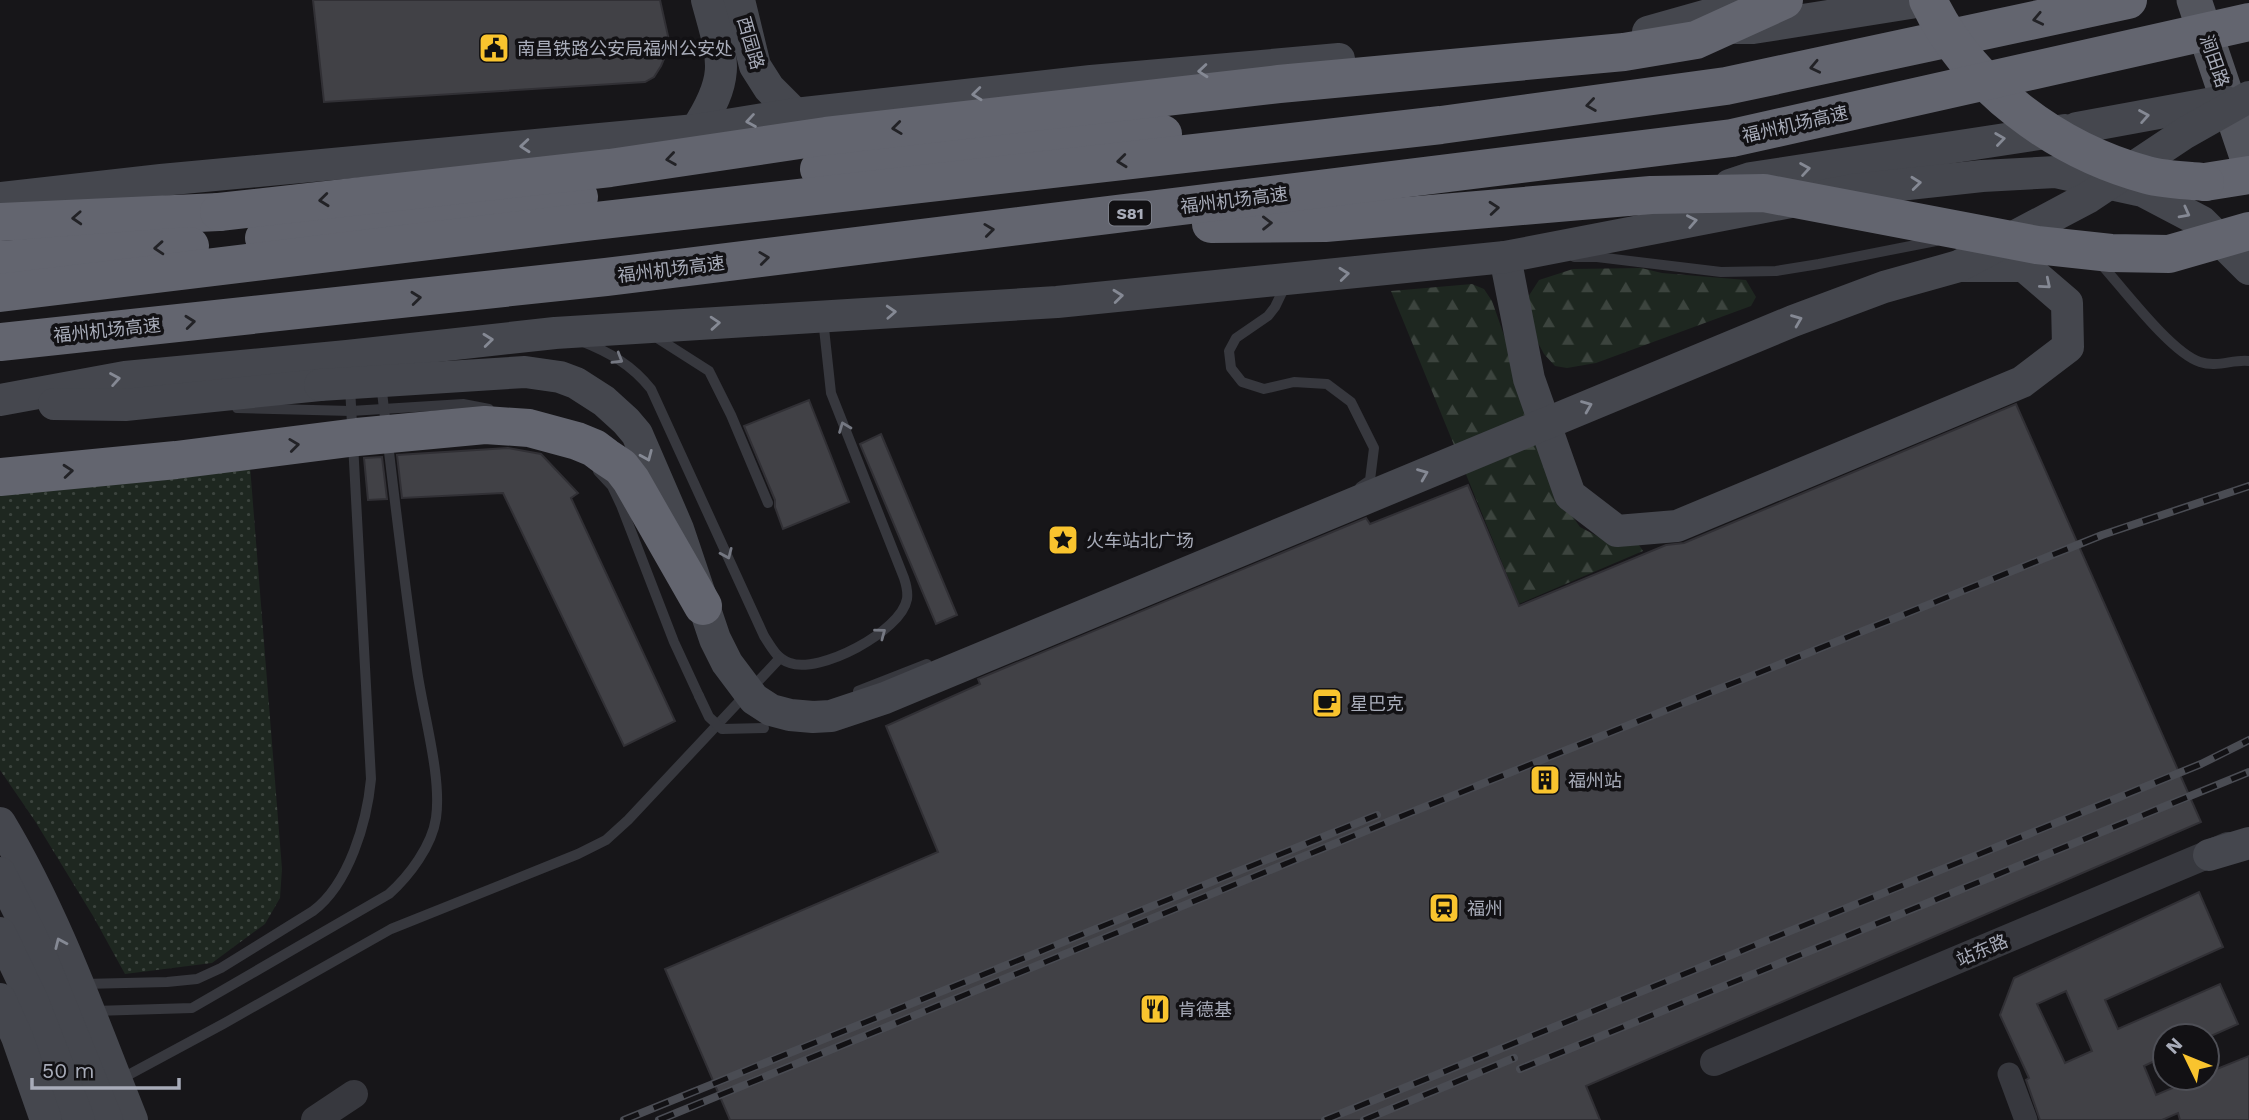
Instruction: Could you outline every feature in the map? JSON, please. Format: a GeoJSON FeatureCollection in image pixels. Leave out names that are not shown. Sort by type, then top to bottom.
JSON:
{"type":"FeatureCollection","features":[{"type":"Feature","properties":{"kind":"highway"},"geometry":{"type":"LineString","coordinates":[[0,222],[219,212],[610,168],[826,136],[1279,84],[1624,52],[1696,40],[1784,0]]}},
{"type":"Feature","properties":{"kind":"highway"},"geometry":{"type":"LineString","coordinates":[[1928,0],[1940,24],[1966,62],[2019,111],[2078,150],[2148,176],[2205,182],[2249,175]]}},
{"type":"Feature","properties":{"kind":"highway"},"geometry":{"type":"LineString","coordinates":[[0,293],[586,222],[1441,125],[1726,86],[2129,0]]}},
{"type":"Feature","properties":{"kind":"highway","name":"福州机场高速"},"geometry":{"type":"LineString","coordinates":[[0,342],[606,278],[1732,138],[2249,22]]}},
{"type":"Feature","properties":{"kind":"highway"},"geometry":{"type":"LineString","coordinates":[[0,260],[243,242],[372,217],[705,185],[1062,137],[1441,125]]}},
{"type":"Feature","properties":{"kind":"highway"},"geometry":{"type":"LineString","coordinates":[[1027,225],[1325,223],[1651,195],[1764,193],[2037,244],[2111,253],[2169,254],[2249,230]]}},
{"type":"Feature","properties":{"kind":"highway"},"geometry":{"type":"LineString","coordinates":[[0,477],[176,460],[468,426],[529,428],[563,436],[594,448],[621,467],[703,606]]}},
{"type":"Feature","properties":{"kind":"main road","name":"西园路"},"geometry":{"type":"LineString","coordinates":[[696,130],[711,106],[722,75],[720,53],[707,0]]}},
{"type":"Feature","properties":{"kind":"main road","name":"西园路"},"geometry":{"type":"LineString","coordinates":[[739,0],[755,66],[769,88],[795,114]]}},
{"type":"Feature","properties":{"kind":"main road"},"geometry":{"type":"LineString","coordinates":[[1648,32],[1728,9],[1738,0]]}},
{"type":"Feature","properties":{"kind":"main road"},"geometry":{"type":"LineString","coordinates":[[0,198],[161,180],[696,130],[795,114],[1091,81],[1648,32],[1753,28],[1928,0]]}},
{"type":"Feature","properties":{"kind":"main road","name":"涧田路"},"geometry":{"type":"LineString","coordinates":[[2194,0],[2249,163]]}},
{"type":"Feature","properties":{"kind":"main road"},"geometry":{"type":"LineString","coordinates":[[1505,257],[1751,178],[2077,128],[2249,97]]}},
{"type":"Feature","properties":{"kind":"main road"},"geometry":{"type":"LineString","coordinates":[[0,402],[125,405],[320,386],[525,372],[560,377],[591,392],[617,411],[637,435],[678,529],[715,639],[727,663],[754,699],[771,710],[790,715],[831,716],[885,698],[1804,317],[1884,287],[1959,266],[2089,197],[2185,133],[2249,97]]}},
{"type":"Feature","properties":{"kind":"main road"},"geometry":{"type":"LineString","coordinates":[[0,402],[125,377],[555,333],[1057,302],[1505,257],[1853,190],[1982,176],[2056,172],[2143,191],[2202,222],[2249,269]]}},
{"type":"Feature","properties":{"kind":"main road"},"geometry":{"type":"LineString","coordinates":[[1505,257],[1530,379],[1570,495],[1617,531],[1677,526],[2022,382],[2068,347],[2067,303],[2024,266],[1959,266]]}},
{"type":"Feature","properties":{"kind":"main road"},"geometry":{"type":"LineString","coordinates":[[0,822],[26,869],[84,998],[132,1120]]}},
{"type":"Feature","properties":{"kind":"main road"},"geometry":{"type":"LineString","coordinates":[[2209,855],[2249,842]]}},
{"type":"Feature","properties":{"kind":"main road"},"geometry":{"type":"LineString","coordinates":[[0,873],[40,954],[107,1120]]}},
{"type":"Feature","properties":{"kind":"main road"},"geometry":{"type":"LineString","coordinates":[[0,933],[33,1002],[79,1120]]}},
{"type":"Feature","properties":{"kind":"main road"},"geometry":{"type":"LineString","coordinates":[[0,999],[17,1037],[46,1120]]}},
{"type":"Feature","properties":{"kind":"street","name":"站东路"},"geometry":{"type":"LineString","coordinates":[[1714,1062],[2249,836]]}},
{"type":"Feature","properties":{"kind":"street"},"geometry":{"type":"LineString","coordinates":[[2009,1074],[2026,1120]]}},
{"type":"Feature","properties":{"kind":"street"},"geometry":{"type":"LineString","coordinates":[[315,1120],[354,1094]]}},
{"type":"Feature","properties":{"kind":"lane"},"geometry":{"type":"LineString","coordinates":[[1505,257],[1597,257],[1721,272],[1776,271],[2031,222],[2042,221],[2060,229]]}},
{"type":"Feature","properties":{"kind":"lane"},"geometry":{"type":"LineString","coordinates":[[2077,238],[2172,344],[2198,362],[2212,365],[2249,361]]}},
{"type":"Feature","properties":{"kind":"lane"},"geometry":{"type":"LineString","coordinates":[[1122,587],[1339,501],[1370,480],[1374,448],[1351,402],[1327,384],[1294,382],[1264,388],[1242,382],[1231,368],[1229,351],[1236,338],[1268,316],[1276,307],[1288,279]]}},
{"type":"Feature","properties":{"kind":"lane"},"geometry":{"type":"LineString","coordinates":[[555,333],[584,342],[625,363],[638,373],[651,389],[774,653],[797,665],[818,663],[874,639],[896,620],[907,598],[904,578],[831,393],[823,316]]}},
{"type":"Feature","properties":{"kind":"lane"},"geometry":{"type":"LineString","coordinates":[[639,327],[709,371],[731,415],[768,503]]}},
{"type":"Feature","properties":{"kind":"lane"},"geometry":{"type":"LineString","coordinates":[[84,998],[192,1008],[389,894],[401,883],[426,844],[435,822],[437,783],[413,641],[384,409],[362,354]]}},
{"type":"Feature","properties":{"kind":"lane"},"geometry":{"type":"LineString","coordinates":[[84,998],[207,975],[313,911],[324,902],[342,877],[363,819],[371,779],[351,411],[362,354]]}},
{"type":"Feature","properties":{"kind":"lane"},"geometry":{"type":"LineString","coordinates":[[232,408],[351,411],[463,404],[499,411]]}},
{"type":"Feature","properties":{"kind":"lane"},"geometry":{"type":"LineString","coordinates":[[125,405],[218,407]]}},
{"type":"Feature","properties":{"kind":"lane"},"geometry":{"type":"LineString","coordinates":[[523,415],[584,456]]}},
{"type":"Feature","properties":{"kind":"lane"},"geometry":{"type":"LineString","coordinates":[[593,466],[612,486],[621,505],[674,642],[709,717],[722,729],[764,728],[828,703]]}},
{"type":"Feature","properties":{"kind":"lane"},"geometry":{"type":"LineString","coordinates":[[841,698],[943,657]]}},
{"type":"Feature","properties":{"kind":"lane"},"geometry":{"type":"LineString","coordinates":[[117,1081],[391,929],[560,862],[606,840],[780,658]]}},
{"type":"Feature","properties":{"kind":"green space"},"geometry":{"type":"Polygon","coordinates":[[[1641,268],[1662,273],[1746,280],[1756,297],[1751,306],[1596,363],[1567,368],[1555,366],[1544,354],[1532,332],[1528,297],[1539,280],[1573,269],[1641,268]]]}},
{"type":"Feature","properties":{"kind":"green space"},"geometry":{"type":"Polygon","coordinates":[[[1472,284],[1484,289],[1492,301],[1563,503],[1580,527],[1597,536],[1639,545],[1643,551],[1519,604],[1391,291],[1472,284]]]}},
{"type":"Feature","properties":{"kind":"green space"},"geometry":{"type":"Polygon","coordinates":[[[250,466],[282,869],[280,898],[265,924],[212,963],[125,974],[35,821],[0,770],[0,495],[250,466]]]}},
{"type":"Feature","properties":{"kind":"building","name":"南昌铁路公安局福州公安处"},"geometry":{"type":"Polygon","coordinates":[[[313,0],[660,0],[670,45],[654,77],[645,82],[324,102],[313,0]]]}},
{"type":"Feature","properties":{"kind":"building"},"geometry":{"type":"Polygon","coordinates":[[[809,400],[849,502],[783,529],[775,500],[744,426],[809,400]]]}},
{"type":"Feature","properties":{"kind":"building","name":"福州站"},"geometry":{"type":"Polygon","coordinates":[[[2016,404],[2201,822],[1586,1086],[1600,1120],[730,1120],[665,969],[938,852],[886,726],[980,684],[978,679],[1366,518],[1370,524],[1468,485],[1519,606],[1666,545],[1684,543],[2016,404]]]}},
{"type":"Feature","properties":{"kind":"building"},"geometry":{"type":"Polygon","coordinates":[[[881,434],[957,615],[936,624],[860,444],[881,434]]]}},
{"type":"Feature","properties":{"kind":"building"},"geometry":{"type":"Polygon","coordinates":[[[508,448],[541,454],[578,493],[571,498],[675,721],[624,746],[503,493],[402,498],[397,455],[508,448]]]}},
{"type":"Feature","properties":{"kind":"building"},"geometry":{"type":"Polygon","coordinates":[[[382,457],[387,499],[368,500],[364,458],[382,457]]]}},
{"type":"Feature","properties":{"kind":"building"},"geometry":{"type":"Polygon","coordinates":[[[2199,892],[2223,947],[2105,1000],[2118,1029],[2220,984],[2238,1024],[2221,1032],[2221,1022],[2151,1022],[2151,1063],[2144,1066],[2151,1083],[2151,1092],[2156,1095],[2163,1092],[2221,1092],[2221,1067],[2249,1056],[2249,1120],[2180,1120],[2178,1113],[2162,1120],[2040,1120],[2026,1080],[2029,1078],[2000,1015],[2014,978],[2199,892]],[[2066,991],[2037,1004],[2065,1063],[2092,1051],[2066,991]]]}},
{"type":"Feature","properties":{"kind":"railway"},"geometry":{"type":"LineString","coordinates":[[659,1120],[1412,812],[2102,535],[2249,486]]}},
{"type":"Feature","properties":{"kind":"railway"},"geometry":{"type":"LineString","coordinates":[[1325,1120],[2201,764],[2249,740]]}},
{"type":"Feature","properties":{"kind":"railway"},"geometry":{"type":"LineString","coordinates":[[1520,1069],[2249,772]]}},
{"type":"Feature","properties":{"kind":"railway"},"geometry":{"type":"LineString","coordinates":[[624,1120],[1377,815]]}},
{"type":"Feature","properties":{"kind":"railway"},"geometry":{"type":"LineString","coordinates":[[1364,1120],[1514,1058]]}},
{"type":"Feature","properties":{"kind":"place","name":"南昌铁路公安局福州公安处"},"geometry":{"type":"Point","coordinates":[494,48]}},
{"type":"Feature","properties":{"kind":"place","name":"火车站北广场"},"geometry":{"type":"Point","coordinates":[1063,540]}},
{"type":"Feature","properties":{"kind":"place","name":"星巴克"},"geometry":{"type":"Point","coordinates":[1327,703]}},
{"type":"Feature","properties":{"kind":"place","name":"福州站"},"geometry":{"type":"Point","coordinates":[1545,780]}},
{"type":"Feature","properties":{"kind":"place","name":"福州"},"geometry":{"type":"Point","coordinates":[1444,908]}},
{"type":"Feature","properties":{"kind":"place","name":"肯德基"},"geometry":{"type":"Point","coordinates":[1155,1009]}}]}
